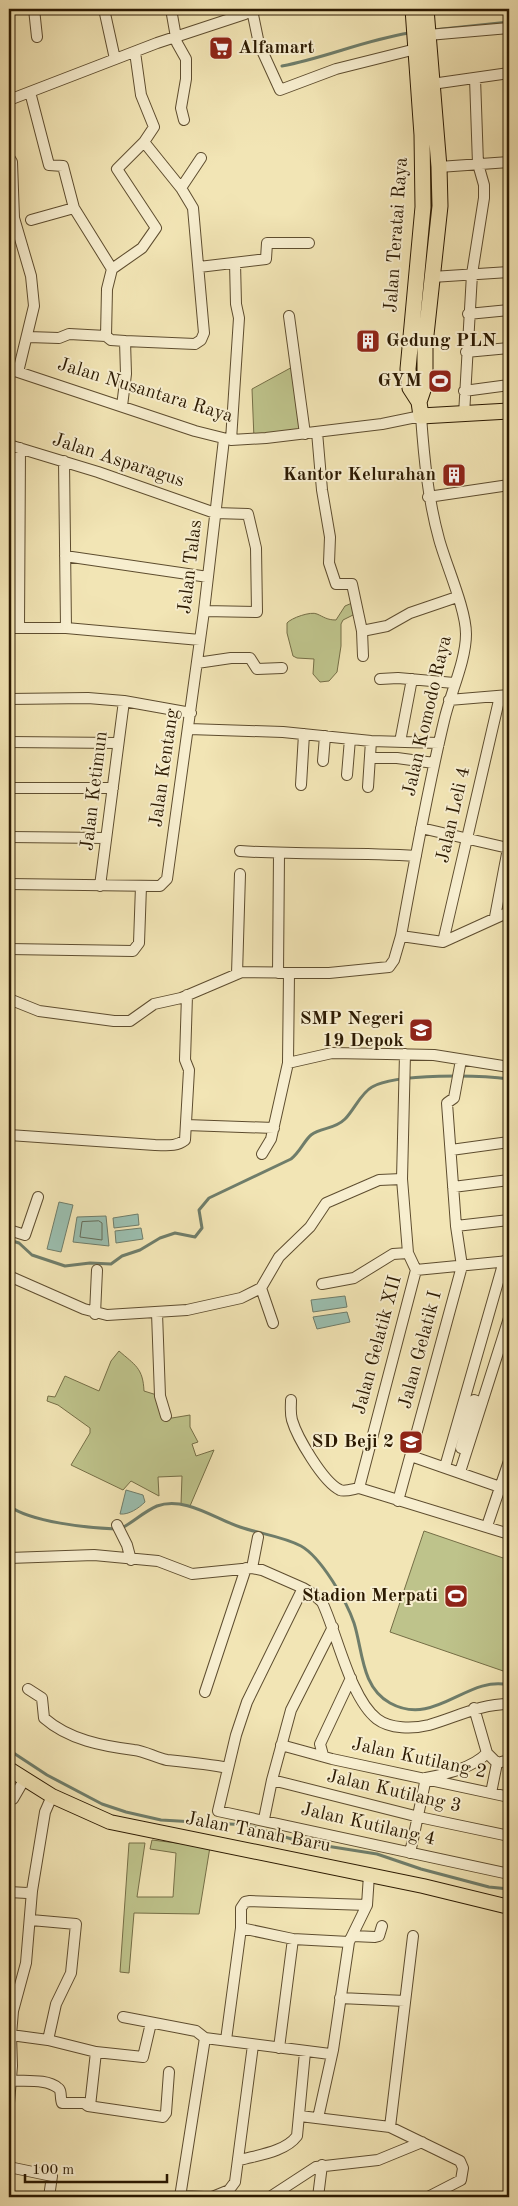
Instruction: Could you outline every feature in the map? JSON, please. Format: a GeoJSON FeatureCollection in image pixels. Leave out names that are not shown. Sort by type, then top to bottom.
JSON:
{"type":"FeatureCollection","features":[{"type":"Feature","properties":{"kind":"highway","name":"Jalan Teratai Raya"},"geometry":{"type":"LineString","coordinates":[[413,9],[422,30],[425,84],[423,207],[408,370],[410,388],[420,409]]}},
{"type":"Feature","properties":{"kind":"highway","name":"Jalan Teratai Raya"},"geometry":{"type":"LineString","coordinates":[[420,409],[425,384],[425,344],[440,206],[440,168],[425,84]]}},
{"type":"Feature","properties":{"kind":"highway","name":"Jalan Nusantara Raya"},"geometry":{"type":"LineString","coordinates":[[420,409],[464,415],[509,411]]}},
{"type":"Feature","properties":{"kind":"main road","name":"Jalan Tanah Baru"},"geometry":{"type":"LineString","coordinates":[[9,1769],[52,1796],[110,1822],[463,1895],[509,1907]]}},
{"type":"Feature","properties":{"kind":"street"},"geometry":{"type":"LineString","coordinates":[[34,9],[37,37]]}},
{"type":"Feature","properties":{"kind":"street"},"geometry":{"type":"LineString","coordinates":[[104,9],[115,59]]}},
{"type":"Feature","properties":{"kind":"street"},"geometry":{"type":"LineString","coordinates":[[171,9],[176,36],[186,59],[186,79],[181,108],[184,120]]}},
{"type":"Feature","properties":{"kind":"street"},"geometry":{"type":"LineString","coordinates":[[9,100],[176,36],[253,9],[259,44],[280,90],[336,69],[422,30],[509,28]]}},
{"type":"Feature","properties":{"kind":"street"},"geometry":{"type":"LineString","coordinates":[[106,336],[107,289],[112,269],[142,248],[156,228],[117,169],[144,142],[154,127],[141,95],[134,52]]}},
{"type":"Feature","properties":{"kind":"street"},"geometry":{"type":"LineString","coordinates":[[425,84],[509,73]]}},
{"type":"Feature","properties":{"kind":"street"},"geometry":{"type":"LineString","coordinates":[[464,415],[468,314],[472,274],[484,198],[484,185],[478,164],[475,78]]}},
{"type":"Feature","properties":{"kind":"street"},"geometry":{"type":"LineString","coordinates":[[30,92],[49,165],[63,166],[74,208],[112,269]]}},
{"type":"Feature","properties":{"kind":"street"},"geometry":{"type":"LineString","coordinates":[[28,338],[59,338],[69,334],[106,336],[111,340],[125,341],[195,344],[202,340],[204,333],[193,208],[181,188],[144,142]]}},
{"type":"Feature","properties":{"kind":"street"},"geometry":{"type":"LineString","coordinates":[[9,157],[12,162],[14,218],[31,276],[34,306],[28,338],[13,370]]}},
{"type":"Feature","properties":{"kind":"street"},"geometry":{"type":"LineString","coordinates":[[181,188],[202,158]]}},
{"type":"Feature","properties":{"kind":"street"},"geometry":{"type":"LineString","coordinates":[[440,168],[509,162]]}},
{"type":"Feature","properties":{"kind":"street"},"geometry":{"type":"LineString","coordinates":[[32,220],[74,208]]}},
{"type":"Feature","properties":{"kind":"street"},"geometry":{"type":"LineString","coordinates":[[199,267],[266,259],[267,243],[309,243]]}},
{"type":"Feature","properties":{"kind":"street","name":"Jalan Talas"},"geometry":{"type":"LineString","coordinates":[[200,640],[215,513],[228,439],[239,318],[236,304],[235,263]]}},
{"type":"Feature","properties":{"kind":"street"},"geometry":{"type":"LineString","coordinates":[[432,277],[509,272]]}},
{"type":"Feature","properties":{"kind":"street"},"geometry":{"type":"LineString","coordinates":[[468,314],[509,310]]}},
{"type":"Feature","properties":{"kind":"street"},"geometry":{"type":"LineString","coordinates":[[289,316],[306,434]]}},
{"type":"Feature","properties":{"kind":"street"},"geometry":{"type":"LineString","coordinates":[[122,406],[126,374],[125,341]]}},
{"type":"Feature","properties":{"kind":"street"},"geometry":{"type":"LineString","coordinates":[[466,352],[509,348]]}},
{"type":"Feature","properties":{"kind":"street","name":"Jalan Nusantara Raya"},"geometry":{"type":"LineString","coordinates":[[13,370],[228,439],[306,434],[382,424],[420,409]]}},
{"type":"Feature","properties":{"kind":"street"},"geometry":{"type":"LineString","coordinates":[[464,391],[509,385]]}},
{"type":"Feature","properties":{"kind":"street","name":"Jalan Komodo Raya"},"geometry":{"type":"LineString","coordinates":[[284,973],[329,973],[384,969],[394,960],[401,936],[438,743],[464,651],[466,634],[428,497],[420,409]]}},
{"type":"Feature","properties":{"kind":"street"},"geometry":{"type":"LineString","coordinates":[[317,432],[322,490],[330,537],[329,563],[336,584],[352,584],[362,631],[363,656]]}},
{"type":"Feature","properties":{"kind":"street","name":"Jalan Asparagus"},"geometry":{"type":"LineString","coordinates":[[9,445],[64,461],[215,513],[248,514],[256,548],[258,610],[255,613],[204,611]]}},
{"type":"Feature","properties":{"kind":"street"},"geometry":{"type":"LineString","coordinates":[[20,448],[14,628],[66,628],[200,640]]}},
{"type":"Feature","properties":{"kind":"street"},"geometry":{"type":"LineString","coordinates":[[64,461],[66,628]]}},
{"type":"Feature","properties":{"kind":"street"},"geometry":{"type":"LineString","coordinates":[[428,497],[509,485]]}},
{"type":"Feature","properties":{"kind":"street"},"geometry":{"type":"LineString","coordinates":[[65,556],[208,577]]}},
{"type":"Feature","properties":{"kind":"street"},"geometry":{"type":"LineString","coordinates":[[362,631],[387,626],[410,614],[457,598]]}},
{"type":"Feature","properties":{"kind":"street","name":"Jalan Kentang"},"geometry":{"type":"LineString","coordinates":[[141,886],[160,886],[167,879],[200,640]]}},
{"type":"Feature","properties":{"kind":"street"},"geometry":{"type":"LineString","coordinates":[[197,663],[231,658],[250,658],[257,669],[282,668]]}},
{"type":"Feature","properties":{"kind":"street"},"geometry":{"type":"LineString","coordinates":[[400,742],[412,679]]}},
{"type":"Feature","properties":{"kind":"street"},"geometry":{"type":"LineString","coordinates":[[380,680],[412,679],[454,683]]}},
{"type":"Feature","properties":{"kind":"street"},"geometry":{"type":"LineString","coordinates":[[449,700],[504,696]]}},
{"type":"Feature","properties":{"kind":"street","name":"Jalan Leli 4"},"geometry":{"type":"LineString","coordinates":[[443,942],[504,696]]}},
{"type":"Feature","properties":{"kind":"street"},"geometry":{"type":"LineString","coordinates":[[9,699],[88,698],[124,701],[190,713]]}},
{"type":"Feature","properties":{"kind":"street","name":"Jalan Ketimun"},"geometry":{"type":"LineString","coordinates":[[100,886],[124,701]]}},
{"type":"Feature","properties":{"kind":"street"},"geometry":{"type":"LineString","coordinates":[[189,728],[304,734],[371,741],[438,743]]}},
{"type":"Feature","properties":{"kind":"street"},"geometry":{"type":"LineString","coordinates":[[301,784],[304,734]]}},
{"type":"Feature","properties":{"kind":"street"},"geometry":{"type":"LineString","coordinates":[[323,761],[325,736]]}},
{"type":"Feature","properties":{"kind":"street"},"geometry":{"type":"LineString","coordinates":[[347,775],[350,739]]}},
{"type":"Feature","properties":{"kind":"street"},"geometry":{"type":"LineString","coordinates":[[368,786],[371,741]]}},
{"type":"Feature","properties":{"kind":"street"},"geometry":{"type":"LineString","coordinates":[[9,742],[118,743]]}},
{"type":"Feature","properties":{"kind":"street"},"geometry":{"type":"LineString","coordinates":[[370,758],[397,758],[434,763]]}},
{"type":"Feature","properties":{"kind":"street"},"geometry":{"type":"LineString","coordinates":[[9,788],[113,788]]}},
{"type":"Feature","properties":{"kind":"street"},"geometry":{"type":"LineString","coordinates":[[421,828],[467,839],[509,846],[495,917]]}},
{"type":"Feature","properties":{"kind":"street"},"geometry":{"type":"LineString","coordinates":[[9,837],[106,838]]}},
{"type":"Feature","properties":{"kind":"street"},"geometry":{"type":"LineString","coordinates":[[240,851],[321,855],[360,852],[416,856]]}},
{"type":"Feature","properties":{"kind":"street"},"geometry":{"type":"LineString","coordinates":[[262,1154],[268,1147],[274,1128],[288,1063],[279,854]]}},
{"type":"Feature","properties":{"kind":"street"},"geometry":{"type":"LineString","coordinates":[[237,974],[240,874]]}},
{"type":"Feature","properties":{"kind":"street"},"geometry":{"type":"LineString","coordinates":[[9,884],[141,886],[139,943],[133,951],[9,949]]}},
{"type":"Feature","properties":{"kind":"street"},"geometry":{"type":"LineString","coordinates":[[401,936],[443,942],[509,912]]}},
{"type":"Feature","properties":{"kind":"street"},"geometry":{"type":"LineString","coordinates":[[9,999],[39,1011],[114,1021],[130,1021],[154,1004],[181,998],[242,972],[284,973]]}},
{"type":"Feature","properties":{"kind":"street"},"geometry":{"type":"LineString","coordinates":[[9,1135],[176,1146],[185,1140],[189,1070],[186,1060],[187,995]]}},
{"type":"Feature","properties":{"kind":"street"},"geometry":{"type":"LineString","coordinates":[[288,1063],[332,1054],[405,1054],[434,1055],[509,1067]]}},
{"type":"Feature","properties":{"kind":"street","name":"Jalan Gelatik XII"},"geometry":{"type":"LineString","coordinates":[[359,1488],[416,1270],[408,1253],[402,1179],[405,1054]]}},
{"type":"Feature","properties":{"kind":"street"},"geometry":{"type":"LineString","coordinates":[[461,1060],[454,1098],[447,1103],[456,1226],[462,1266]]}},
{"type":"Feature","properties":{"kind":"street"},"geometry":{"type":"LineString","coordinates":[[186,1126],[274,1128]]}},
{"type":"Feature","properties":{"kind":"street"},"geometry":{"type":"LineString","coordinates":[[451,1150],[509,1142]]}},
{"type":"Feature","properties":{"kind":"street"},"geometry":{"type":"LineString","coordinates":[[9,1276],[95,1314],[157,1313],[187,1310],[241,1298],[261,1288],[279,1256],[310,1227],[326,1203],[378,1180],[402,1179]]}},
{"type":"Feature","properties":{"kind":"street"},"geometry":{"type":"LineString","coordinates":[[453,1187],[509,1180]]}},
{"type":"Feature","properties":{"kind":"street"},"geometry":{"type":"LineString","coordinates":[[9,1230],[25,1235],[38,1197]]}},
{"type":"Feature","properties":{"kind":"street"},"geometry":{"type":"LineString","coordinates":[[456,1226],[509,1220]]}},
{"type":"Feature","properties":{"kind":"street"},"geometry":{"type":"LineString","coordinates":[[322,1284],[354,1278],[393,1254],[408,1253]]}},
{"type":"Feature","properties":{"kind":"street"},"geometry":{"type":"LineString","coordinates":[[416,1270],[507,1261],[445,1467]]}},
{"type":"Feature","properties":{"kind":"street","name":"Jalan Gelatik I"},"geometry":{"type":"LineString","coordinates":[[398,1501],[462,1266]]}},
{"type":"Feature","properties":{"kind":"street"},"geometry":{"type":"LineString","coordinates":[[95,1314],[97,1270]]}},
{"type":"Feature","properties":{"kind":"street"},"geometry":{"type":"LineString","coordinates":[[261,1288],[273,1323]]}},
{"type":"Feature","properties":{"kind":"street"},"geometry":{"type":"LineString","coordinates":[[157,1313],[160,1396],[166,1416]]}},
{"type":"Feature","properties":{"kind":"street"},"geometry":{"type":"LineString","coordinates":[[460,1472],[509,1318]]}},
{"type":"Feature","properties":{"kind":"street"},"geometry":{"type":"LineString","coordinates":[[291,1400],[291,1418],[295,1427],[320,1470],[342,1491],[359,1488],[509,1534]]}},
{"type":"Feature","properties":{"kind":"street"},"geometry":{"type":"LineString","coordinates":[[461,1448],[474,1400],[482,1403]]}},
{"type":"Feature","properties":{"kind":"street"},"geometry":{"type":"LineString","coordinates":[[411,1456],[500,1487]]}},
{"type":"Feature","properties":{"kind":"street"},"geometry":{"type":"LineString","coordinates":[[487,1526],[509,1461]]}},
{"type":"Feature","properties":{"kind":"street"},"geometry":{"type":"LineString","coordinates":[[119,1529],[131,1560]]}},
{"type":"Feature","properties":{"kind":"street"},"geometry":{"type":"LineString","coordinates":[[205,1692],[249,1568],[258,1537]]}},
{"type":"Feature","properties":{"kind":"street"},"geometry":{"type":"LineString","coordinates":[[9,1558],[44,1558],[78,1555],[158,1562],[192,1574],[249,1568],[262,1570],[303,1588],[314,1594],[322,1602],[333,1627],[350,1678],[376,1718],[387,1724],[414,1727],[428,1725],[474,1708],[509,1704]]}},
{"type":"Feature","properties":{"kind":"street"},"geometry":{"type":"LineString","coordinates":[[28,1689],[42,1698],[42,1714],[47,1721],[84,1740],[115,1748],[135,1750],[168,1760],[228,1768],[247,1702],[303,1588]]}},
{"type":"Feature","properties":{"kind":"street"},"geometry":{"type":"LineString","coordinates":[[264,1819],[272,1780],[291,1710],[333,1627]]}},
{"type":"Feature","properties":{"kind":"street"},"geometry":{"type":"LineString","coordinates":[[323,1755],[320,1744],[350,1678]]}},
{"type":"Feature","properties":{"kind":"street"},"geometry":{"type":"LineString","coordinates":[[474,1708],[487,1753],[497,1763]]}},
{"type":"Feature","properties":{"kind":"street","name":"Jalan Kutilang 2"},"geometry":{"type":"LineString","coordinates":[[281,1745],[332,1759],[509,1797]]}},
{"type":"Feature","properties":{"kind":"street"},"geometry":{"type":"LineString","coordinates":[[410,1853],[426,1778],[444,1775],[482,1758],[487,1753]]}},
{"type":"Feature","properties":{"kind":"street"},"geometry":{"type":"LineString","coordinates":[[497,1763],[509,1760]]}},
{"type":"Feature","properties":{"kind":"street"},"geometry":{"type":"LineString","coordinates":[[491,1793],[497,1763]]}},
{"type":"Feature","properties":{"kind":"street","name":"Jalan Kutilang 4"},"geometry":{"type":"LineString","coordinates":[[228,1768],[218,1811],[264,1819],[509,1874]]}},
{"type":"Feature","properties":{"kind":"street"},"geometry":{"type":"LineString","coordinates":[[9,1800],[13,1799],[24,1780]]}},
{"type":"Feature","properties":{"kind":"street","name":"Jalan Kutilang 3"},"geometry":{"type":"LineString","coordinates":[[272,1780],[419,1817],[509,1836]]}},
{"type":"Feature","properties":{"kind":"street"},"geometry":{"type":"LineString","coordinates":[[9,2103],[11,2011],[26,1963],[32,1891],[45,1812],[52,1796]]}},
{"type":"Feature","properties":{"kind":"street"},"geometry":{"type":"LineString","coordinates":[[318,2118],[330,2054],[333,2050],[351,1939],[368,1905],[369,1875]]}},
{"type":"Feature","properties":{"kind":"street"},"geometry":{"type":"LineString","coordinates":[[9,1892],[27,1894],[32,1891]]}},
{"type":"Feature","properties":{"kind":"street"},"geometry":{"type":"LineString","coordinates":[[226,2040],[241,1928],[241,1908],[247,1901],[368,1905]]}},
{"type":"Feature","properties":{"kind":"street"},"geometry":{"type":"LineString","coordinates":[[30,1920],[76,1924],[71,1973],[56,2004],[48,2040]]}},
{"type":"Feature","properties":{"kind":"street"},"geometry":{"type":"LineString","coordinates":[[241,1928],[293,1939],[351,1939],[379,1936],[382,1926]]}},
{"type":"Feature","properties":{"kind":"street"},"geometry":{"type":"LineString","coordinates":[[390,2127],[413,1936]]}},
{"type":"Feature","properties":{"kind":"street"},"geometry":{"type":"LineString","coordinates":[[279,2048],[293,1939]]}},
{"type":"Feature","properties":{"kind":"street"},"geometry":{"type":"LineString","coordinates":[[340,1998],[405,2000]]}},
{"type":"Feature","properties":{"kind":"street"},"geometry":{"type":"LineString","coordinates":[[123,2017],[196,2030],[205,2038],[330,2054]]}},
{"type":"Feature","properties":{"kind":"street"},"geometry":{"type":"LineString","coordinates":[[11,2035],[48,2040],[96,2052],[143,2057],[151,2022]]}},
{"type":"Feature","properties":{"kind":"street"},"geometry":{"type":"LineString","coordinates":[[204,2197],[180,2197],[205,2038]]}},
{"type":"Feature","properties":{"kind":"street"},"geometry":{"type":"LineString","coordinates":[[212,2197],[222,2194],[233,2186],[240,2160],[253,2045]]}},
{"type":"Feature","properties":{"kind":"street"},"geometry":{"type":"LineString","coordinates":[[90,2106],[96,2052]]}},
{"type":"Feature","properties":{"kind":"street"},"geometry":{"type":"LineString","coordinates":[[240,2160],[279,2149],[293,2142],[297,2136],[305,2052]]}},
{"type":"Feature","properties":{"kind":"street"},"geometry":{"type":"LineString","coordinates":[[10,2080],[43,2082],[59,2088],[62,2103],[84,2103],[90,2106],[164,2117],[169,2072]]}},
{"type":"Feature","properties":{"kind":"street"},"geometry":{"type":"LineString","coordinates":[[300,2116],[390,2127],[460,2161],[463,2168],[461,2180],[428,2197]]}},
{"type":"Feature","properties":{"kind":"street"},"geometry":{"type":"LineString","coordinates":[[270,2197],[322,2164],[378,2160],[422,2142]]}},
{"type":"Feature","properties":{"kind":"street"},"geometry":{"type":"LineString","coordinates":[[318,2197],[322,2164]]}},
{"type":"Feature","properties":{"kind":"street"},"geometry":{"type":"LineString","coordinates":[[9,2167],[52,2176],[49,2197]]}},
{"type":"Feature","properties":{"kind":"green space"},"geometry":{"type":"Polygon","coordinates":[[[296,365],[305,434],[254,439],[252,389],[296,365]]]}},
{"type":"Feature","properties":{"kind":"green space"},"geometry":{"type":"Polygon","coordinates":[[[352,603],[355,614],[343,620],[341,624],[341,646],[337,672],[329,681],[320,682],[313,674],[314,659],[293,656],[287,633],[287,623],[297,617],[310,613],[336,620],[345,606],[352,603]]]}},
{"type":"Feature","properties":{"kind":"green space"},"geometry":{"type":"Polygon","coordinates":[[[119,1351],[140,1372],[144,1391],[160,1396],[166,1416],[172,1418],[190,1415],[190,1427],[198,1442],[192,1444],[196,1456],[214,1450],[190,1506],[181,1504],[182,1476],[158,1477],[159,1496],[131,1481],[123,1490],[71,1465],[90,1433],[90,1428],[58,1405],[47,1401],[48,1396],[55,1397],[65,1376],[99,1391],[111,1361],[119,1351]]]}},
{"type":"Feature","properties":{"kind":"green space","name":"Stadion Merpati"},"geometry":{"type":"Polygon","coordinates":[[[424,1531],[509,1560],[509,1673],[390,1632],[424,1531]]]}},
{"type":"Feature","properties":{"kind":"green space"},"geometry":{"type":"Polygon","coordinates":[[[152,1840],[210,1847],[199,1914],[134,1913],[129,1973],[120,1972],[129,1843],[145,1843],[137,1897],[173,1897],[176,1853],[150,1849],[152,1840]]]}},
{"type":"Feature","properties":{"kind":"water"},"geometry":{"type":"Polygon","coordinates":[[[59,1202],[73,1205],[61,1252],[47,1249],[59,1202]]]}},
{"type":"Feature","properties":{"kind":"water"},"geometry":{"type":"Polygon","coordinates":[[[138,1214],[139,1225],[114,1228],[113,1218],[138,1214]]]}},
{"type":"Feature","properties":{"kind":"water"},"geometry":{"type":"Polygon","coordinates":[[[106,1216],[109,1246],[73,1242],[77,1217],[106,1216]]]}},
{"type":"Feature","properties":{"kind":"water"},"geometry":{"type":"Polygon","coordinates":[[[141,1228],[143,1239],[116,1243],[115,1231],[141,1228]]]}},
{"type":"Feature","properties":{"kind":"water"},"geometry":{"type":"Polygon","coordinates":[[[345,1296],[347,1307],[313,1312],[311,1300],[345,1296]]]}},
{"type":"Feature","properties":{"kind":"water"},"geometry":{"type":"Polygon","coordinates":[[[347,1312],[350,1322],[317,1329],[313,1317],[347,1312]]]}},
{"type":"Feature","properties":{"kind":"water"},"geometry":{"type":"Polygon","coordinates":[[[126,1490],[143,1495],[145,1502],[134,1511],[120,1514],[126,1490]]]}},
{"type":"Feature","properties":{"kind":"waterway"},"geometry":{"type":"LineString","coordinates":[[433,30],[509,22]]}},
{"type":"Feature","properties":{"kind":"waterway"},"geometry":{"type":"LineString","coordinates":[[282,66],[409,33]]}},
{"type":"Feature","properties":{"kind":"waterway"},"geometry":{"type":"LineString","coordinates":[[9,1240],[19,1243],[32,1255],[65,1266],[90,1263],[111,1264],[122,1256],[140,1250],[160,1238],[175,1233],[195,1237],[202,1228],[199,1210],[209,1198],[291,1159],[315,1132],[341,1123],[364,1093],[372,1087],[384,1082],[419,1077],[460,1076],[509,1079]]}},
{"type":"Feature","properties":{"kind":"waterway"},"geometry":{"type":"LineString","coordinates":[[122,1528],[157,1506],[178,1504],[200,1510],[240,1527],[301,1546],[325,1570],[346,1604],[354,1623],[368,1678],[380,1696],[390,1703],[406,1709],[422,1709],[436,1706],[479,1687],[494,1684],[509,1685]]}},
{"type":"Feature","properties":{"kind":"waterway"},"geometry":{"type":"LineString","coordinates":[[9,1506],[19,1512],[45,1520],[76,1526],[116,1529]]}},
{"type":"Feature","properties":{"kind":"waterway"},"geometry":{"type":"LineString","coordinates":[[9,1750],[47,1775],[102,1804],[126,1812],[161,1820],[247,1825],[301,1842],[377,1854],[421,1869],[489,1887],[509,1889]]}},
{"type":"Feature","properties":{"kind":"place","name":"Alfamart"},"geometry":{"type":"Point","coordinates":[221,48]}},
{"type":"Feature","properties":{"kind":"place","name":"Gedung PLN"},"geometry":{"type":"Point","coordinates":[368,341]}},
{"type":"Feature","properties":{"kind":"place","name":"GYM"},"geometry":{"type":"Point","coordinates":[440,381]}},
{"type":"Feature","properties":{"kind":"place","name":"Kantor Kelurahan"},"geometry":{"type":"Point","coordinates":[454,475]}},
{"type":"Feature","properties":{"kind":"place","name":"SMP Negeri 19 Depok"},"geometry":{"type":"Point","coordinates":[421,1030]}},
{"type":"Feature","properties":{"kind":"place","name":"SD Beji 2"},"geometry":{"type":"Point","coordinates":[411,1442]}},
{"type":"Feature","properties":{"kind":"place","name":"Stadion Merpati"},"geometry":{"type":"Point","coordinates":[456,1596]}}]}
